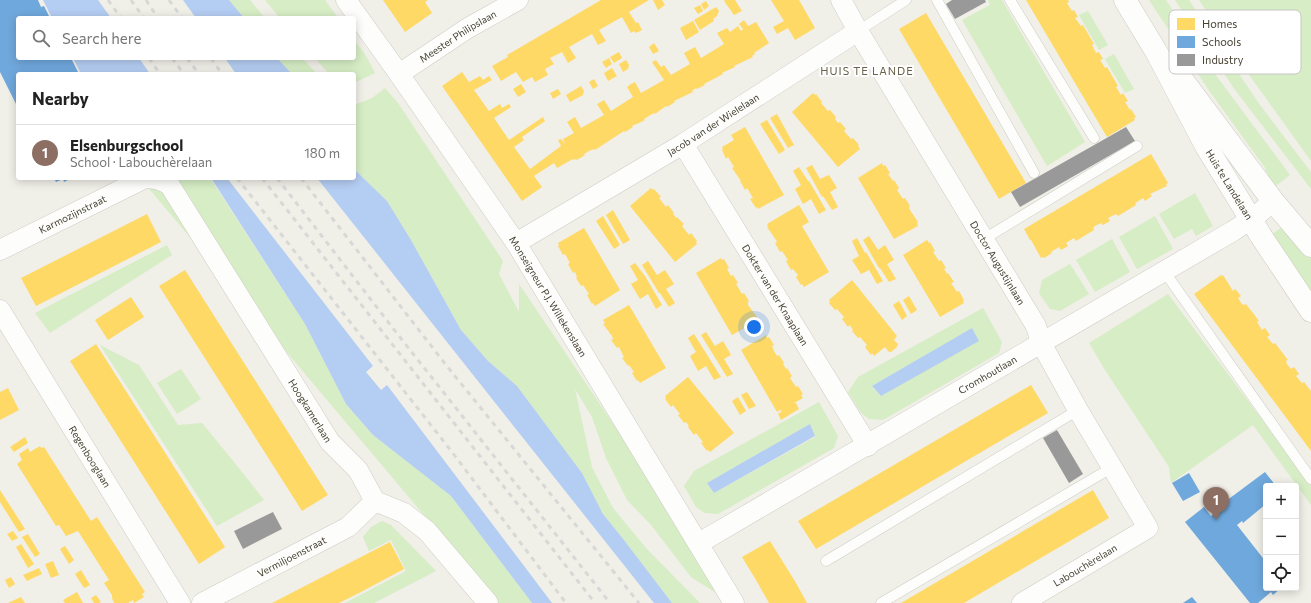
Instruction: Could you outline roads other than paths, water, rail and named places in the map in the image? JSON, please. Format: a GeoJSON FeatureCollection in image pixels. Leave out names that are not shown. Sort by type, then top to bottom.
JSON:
{"type":"FeatureCollection","features":[{"type":"Feature","properties":{"kind":"street","name":"Monseigneur P.J. Willekenslaan"},"geometry":{"type":"LineString","coordinates":[[346,0],[516,243],[734,603]]}},
{"type":"Feature","properties":{"kind":"street","name":"Meester Philipslaan"},"geometry":{"type":"LineString","coordinates":[[399,74],[468,28],[518,0]]}},
{"type":"Feature","properties":{"kind":"street","name":"Doctor Augustijnlaan"},"geometry":{"type":"LineString","coordinates":[[840,0],[1036,326],[1041,343],[1078,410],[1148,528]]}},
{"type":"Feature","properties":{"kind":"street","name":"Huis te Landelaan"},"geometry":{"type":"LineString","coordinates":[[1125,0],[1158,53],[1196,128],[1250,219],[1311,311]]}},
{"type":"Feature","properties":{"kind":"street","name":"Jacob van der Wielelaan"},"geometry":{"type":"LineString","coordinates":[[516,243],[683,144],[858,31]]}},
{"type":"Feature","properties":{"kind":"street","name":"Huis te Landelaan"},"geometry":{"type":"LineString","coordinates":[[1158,53],[1169,65]]}},
{"type":"Feature","properties":{"kind":"street","name":"Huis te Landelaan"},"geometry":{"type":"LineString","coordinates":[[1177,74],[1273,201],[1311,246]]}},
{"type":"Feature","properties":{"kind":"street","name":"Dokter van der Knaaplaan"},"geometry":{"type":"LineString","coordinates":[[683,144],[868,446]]}},
{"type":"Feature","properties":{"kind":"street","name":"Karmozijnstraat"},"geometry":{"type":"LineString","coordinates":[[0,250],[141,180]]}},
{"type":"Feature","properties":{"kind":"street","name":"Karmozijnstraat"},"geometry":{"type":"LineString","coordinates":[[159,180],[169,184]]}},
{"type":"Feature","properties":{"kind":"street","name":"Hoogkamerlaan"},"geometry":{"type":"LineString","coordinates":[[169,184],[330,442],[358,470],[375,501]]}},
{"type":"Feature","properties":{"kind":"street","name":"Cromhoutlaan"},"geometry":{"type":"LineString","coordinates":[[699,543],[868,446],[1233,231],[1273,201]]}},
{"type":"Feature","properties":{"kind":"street","name":"Regenbooglaan"},"geometry":{"type":"LineString","coordinates":[[0,310],[180,603]]}},
{"type":"Feature","properties":{"kind":"street","name":"Vermiljoenstraat"},"geometry":{"type":"LineString","coordinates":[[202,603],[348,526],[375,501]]}},
{"type":"Feature","properties":{"kind":"street"},"geometry":{"type":"LineString","coordinates":[[375,501],[404,513],[426,531],[488,603]]}},
{"type":"Feature","properties":{"kind":"street","name":"Labouchèrelaan"},"geometry":{"type":"LineString","coordinates":[[1022,603],[1148,528]]}},
{"type":"Feature","properties":{"kind":"lane","name":"Jacob van der Wielelaan"},"geometry":{"type":"LineString","coordinates":[[858,31],[906,0]]}},
{"type":"Feature","properties":{"kind":"lane"},"geometry":{"type":"LineString","coordinates":[[937,0],[1034,173]]}},
{"type":"Feature","properties":{"kind":"lane"},"geometry":{"type":"LineString","coordinates":[[1010,0],[1094,138]]}},
{"type":"Feature","properties":{"kind":"lane"},"geometry":{"type":"LineString","coordinates":[[984,239],[1138,146]]}},
{"type":"Feature","properties":{"kind":"lane"},"geometry":{"type":"LineString","coordinates":[[1164,271],[1311,479]]}},
{"type":"Feature","properties":{"kind":"lane"},"geometry":{"type":"LineString","coordinates":[[826,561],[1078,410]]}},
{"type":"Feature","properties":{"kind":"lane"},"geometry":{"type":"LineString","coordinates":[[881,603],[1113,467]]}},
{"type":"Feature","properties":{"kind":"water"},"geometry":{"type":"Polygon","coordinates":[[[43,0],[98,0],[110,16],[51,16],[43,0]]]}},
{"type":"Feature","properties":{"kind":"water"},"geometry":{"type":"Polygon","coordinates":[[[183,0],[229,0],[242,16],[195,16],[183,0]]]}},
{"type":"Feature","properties":{"kind":"water"},"geometry":{"type":"Polygon","coordinates":[[[74,60],[140,60],[149,72],[80,72],[74,60]]]}},
{"type":"Feature","properties":{"kind":"water"},"geometry":{"type":"Polygon","coordinates":[[[226,60],[279,60],[290,72],[235,72],[226,60]]]}},
{"type":"Feature","properties":{"kind":"water"},"geometry":{"type":"Polygon","coordinates":[[[356,171],[387,201],[411,240],[461,330],[488,361],[517,386],[582,473],[603,514],[672,603],[654,603],[319,180],[356,180],[356,171]]]}},
{"type":"Feature","properties":{"kind":"water"},"geometry":{"type":"Polygon","coordinates":[[[212,180],[229,180],[373,366],[366,372],[381,390],[387,385],[552,603],[532,603],[451,496],[373,435],[346,404],[305,324],[212,180]]]}},
{"type":"Feature","properties":{"kind":"water"},"geometry":{"type":"Polygon","coordinates":[[[972,328],[979,341],[881,396],[872,386],[972,328]]]}},
{"type":"Feature","properties":{"kind":"water"},"geometry":{"type":"Polygon","coordinates":[[[810,424],[815,436],[714,493],[707,483],[810,424]]]}},
{"type":"Feature","properties":{"kind":"railway"},"geometry":{"type":"LineString","coordinates":[[108,0],[120,16]]}},
{"type":"Feature","properties":{"kind":"railway"},"geometry":{"type":"LineString","coordinates":[[131,0],[143,16]]}},
{"type":"Feature","properties":{"kind":"railway"},"geometry":{"type":"LineString","coordinates":[[146,0],[157,16]]}},
{"type":"Feature","properties":{"kind":"railway"},"geometry":{"type":"LineString","coordinates":[[169,0],[181,16]]}},
{"type":"Feature","properties":{"kind":"railway"},"geometry":{"type":"LineString","coordinates":[[150,60],[159,72]]}},
{"type":"Feature","properties":{"kind":"railway"},"geometry":{"type":"LineString","coordinates":[[174,60],[182,72]]}},
{"type":"Feature","properties":{"kind":"railway"},"geometry":{"type":"LineString","coordinates":[[188,60],[198,72]]}},
{"type":"Feature","properties":{"kind":"railway"},"geometry":{"type":"LineString","coordinates":[[212,60],[221,72]]}},
{"type":"Feature","properties":{"kind":"railway"},"geometry":{"type":"LineString","coordinates":[[239,180],[452,452],[566,603]]}},
{"type":"Feature","properties":{"kind":"railway"},"geometry":{"type":"LineString","coordinates":[[264,180],[595,603]]}},
{"type":"Feature","properties":{"kind":"railway"},"geometry":{"type":"LineString","coordinates":[[279,180],[399,336],[610,603]]}},
{"type":"Feature","properties":{"kind":"railway"},"geometry":{"type":"LineString","coordinates":[[303,180],[446,365],[639,603]]}},
{"type":"Feature","properties":{"kind":"place","name":"Elsenburgschool"},"geometry":{"type":"Point","coordinates":[1216,520]}},
{"type":"Feature","properties":{"kind":"district","name":"HUIS TE LANDE"},"geometry":{"type":"Point","coordinates":[867,71]}}]}
